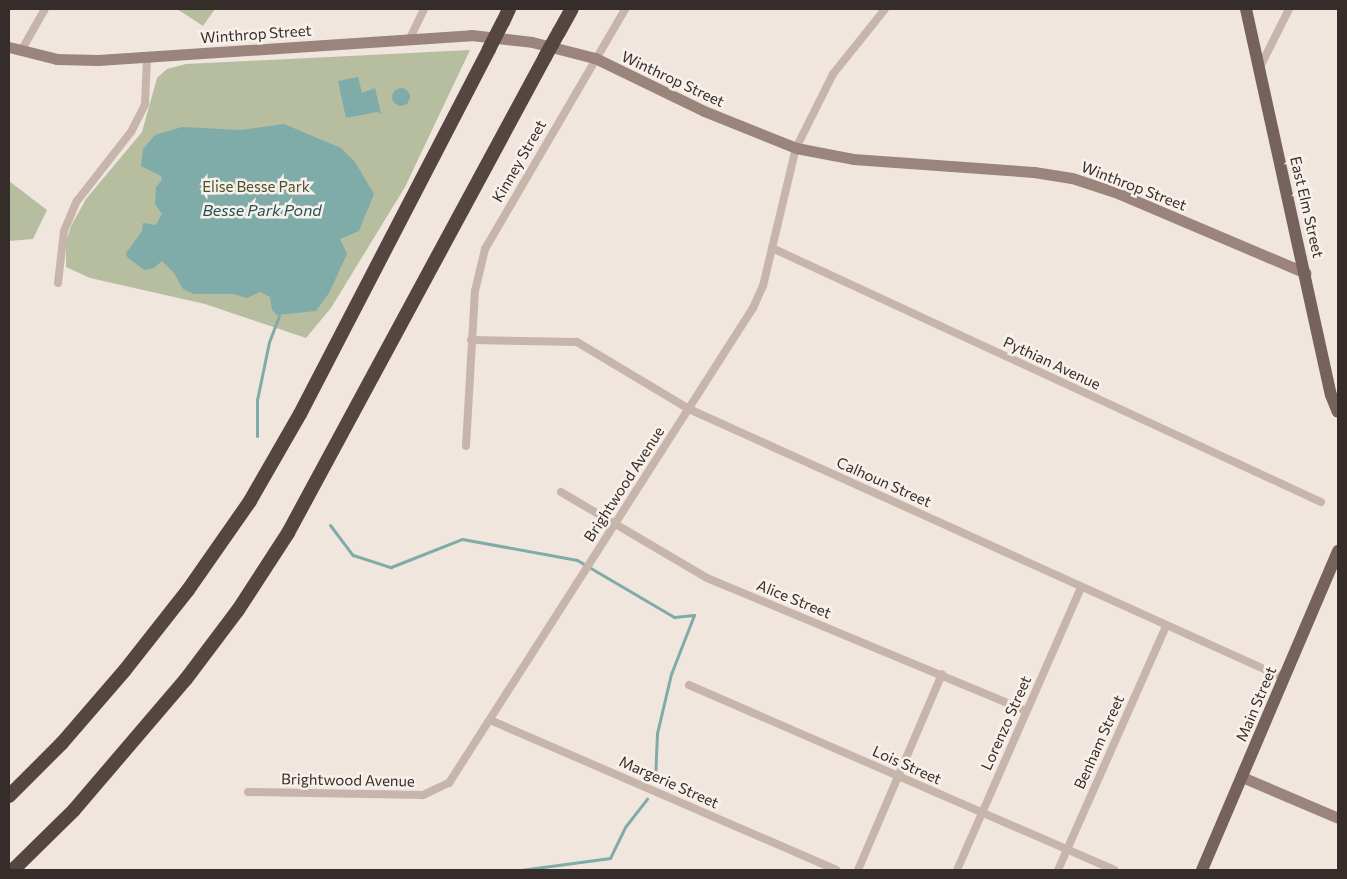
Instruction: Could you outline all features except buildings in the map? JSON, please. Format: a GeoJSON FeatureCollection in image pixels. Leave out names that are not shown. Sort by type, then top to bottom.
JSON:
{"type":"FeatureCollection","features":[{"type":"Feature","properties":{"kind":"highway"},"geometry":{"type":"LineString","coordinates":[[9,796],[62,743],[125,670],[188,590],[250,501],[300,414],[510,9]]}},
{"type":"Feature","properties":{"kind":"highway"},"geometry":{"type":"LineString","coordinates":[[13,870],[74,810],[186,679],[288,533],[572,9]]}},
{"type":"Feature","properties":{"kind":"main road","name":"East Elm Street"},"geometry":{"type":"LineString","coordinates":[[1246,9],[1338,412]]}},
{"type":"Feature","properties":{"kind":"main road","name":"Main Street"},"geometry":{"type":"LineString","coordinates":[[1202,870],[1338,551]]}},
{"type":"Feature","properties":{"kind":"street"},"geometry":{"type":"LineString","coordinates":[[21,51],[45,9]]}},
{"type":"Feature","properties":{"kind":"street"},"geometry":{"type":"LineString","coordinates":[[410,38],[424,9]]}},
{"type":"Feature","properties":{"kind":"street","name":"Kinney Street"},"geometry":{"type":"LineString","coordinates":[[466,446],[475,291],[485,248],[625,9]]}},
{"type":"Feature","properties":{"kind":"street","name":"Brightwood Avenue"},"geometry":{"type":"LineString","coordinates":[[248,792],[423,795],[449,783],[752,308],[763,286],[796,148],[833,74],[886,9]]}},
{"type":"Feature","properties":{"kind":"street"},"geometry":{"type":"LineString","coordinates":[[1260,68],[1289,9]]}},
{"type":"Feature","properties":{"kind":"street","name":"Winthrop Street"},"geometry":{"type":"LineString","coordinates":[[9,47],[57,59],[147,58],[410,38],[480,36],[532,42],[596,58],[708,113],[796,148],[853,159],[1034,172],[1072,178],[1115,192],[1306,273]]}},
{"type":"Feature","properties":{"kind":"street"},"geometry":{"type":"LineString","coordinates":[[58,283],[64,231],[76,201],[131,132],[144,104],[147,58]]}},
{"type":"Feature","properties":{"kind":"street","name":"Pythian Avenue"},"geometry":{"type":"LineString","coordinates":[[772,248],[1321,502]]}},
{"type":"Feature","properties":{"kind":"street","name":"Calhoun Street"},"geometry":{"type":"LineString","coordinates":[[471,340],[577,342],[689,408],[1284,678]]}},
{"type":"Feature","properties":{"kind":"street","name":"Alice Street"},"geometry":{"type":"LineString","coordinates":[[561,492],[615,522],[707,578],[942,674],[1026,711]]}},
{"type":"Feature","properties":{"kind":"street","name":"Lorenzo Street"},"geometry":{"type":"LineString","coordinates":[[957,870],[1081,587]]}},
{"type":"Feature","properties":{"kind":"street","name":"Benham Street"},"geometry":{"type":"LineString","coordinates":[[1058,870],[1166,626]]}},
{"type":"Feature","properties":{"kind":"street"},"geometry":{"type":"LineString","coordinates":[[858,870],[900,776],[942,674]]}},
{"type":"Feature","properties":{"kind":"street","name":"Lois Street"},"geometry":{"type":"LineString","coordinates":[[689,685],[1114,870]]}},
{"type":"Feature","properties":{"kind":"street","name":"Margerie Street"},"geometry":{"type":"LineString","coordinates":[[490,720],[836,870]]}},
{"type":"Feature","properties":{"kind":"street"},"geometry":{"type":"LineString","coordinates":[[1242,777],[1338,818]]}},
{"type":"Feature","properties":{"kind":"green space"},"geometry":{"type":"Polygon","coordinates":[[[177,9],[215,9],[203,26],[177,9]]]}},
{"type":"Feature","properties":{"kind":"green space","name":"Elise Besse Park"},"geometry":{"type":"Polygon","coordinates":[[[470,50],[405,187],[331,308],[306,338],[205,304],[90,278],[66,267],[66,242],[71,226],[86,199],[142,132],[157,78],[167,69],[186,64],[470,50]]]}},
{"type":"Feature","properties":{"kind":"green space"},"geometry":{"type":"Polygon","coordinates":[[[9,181],[47,210],[33,239],[9,241],[9,181]]]}},
{"type":"Feature","properties":{"kind":"water"},"geometry":{"type":"Polygon","coordinates":[[[358,77],[362,93],[375,88],[381,114],[377,112],[346,118],[338,81],[358,77]]]}},
{"type":"Feature","properties":{"kind":"water"},"geometry":{"type":"Polygon","coordinates":[[[401,88],[407,91],[410,97],[407,103],[401,106],[395,103],[392,97],[395,91],[401,88]]]}},
{"type":"Feature","properties":{"kind":"water","name":"Besse Park Pond"},"geometry":{"type":"Polygon","coordinates":[[[284,124],[341,148],[355,162],[374,194],[359,231],[340,239],[347,254],[329,293],[316,311],[277,315],[272,310],[270,297],[260,292],[247,298],[233,294],[194,294],[183,289],[174,273],[162,261],[154,268],[144,270],[127,257],[126,253],[142,231],[143,223],[156,225],[162,214],[155,204],[156,187],[162,180],[161,176],[141,166],[143,149],[155,135],[182,127],[241,130],[284,124]]]}},
{"type":"Feature","properties":{"kind":"waterway"},"geometry":{"type":"LineString","coordinates":[[257,436],[257,400],[269,342],[279,316]]}},
{"type":"Feature","properties":{"kind":"waterway"},"geometry":{"type":"LineString","coordinates":[[330,525],[353,555],[391,567],[462,539],[577,560],[674,617],[694,615],[671,674],[657,733],[655,781]]}},
{"type":"Feature","properties":{"kind":"waterway"},"geometry":{"type":"LineString","coordinates":[[521,870],[610,858],[625,827],[647,799]]}}]}
